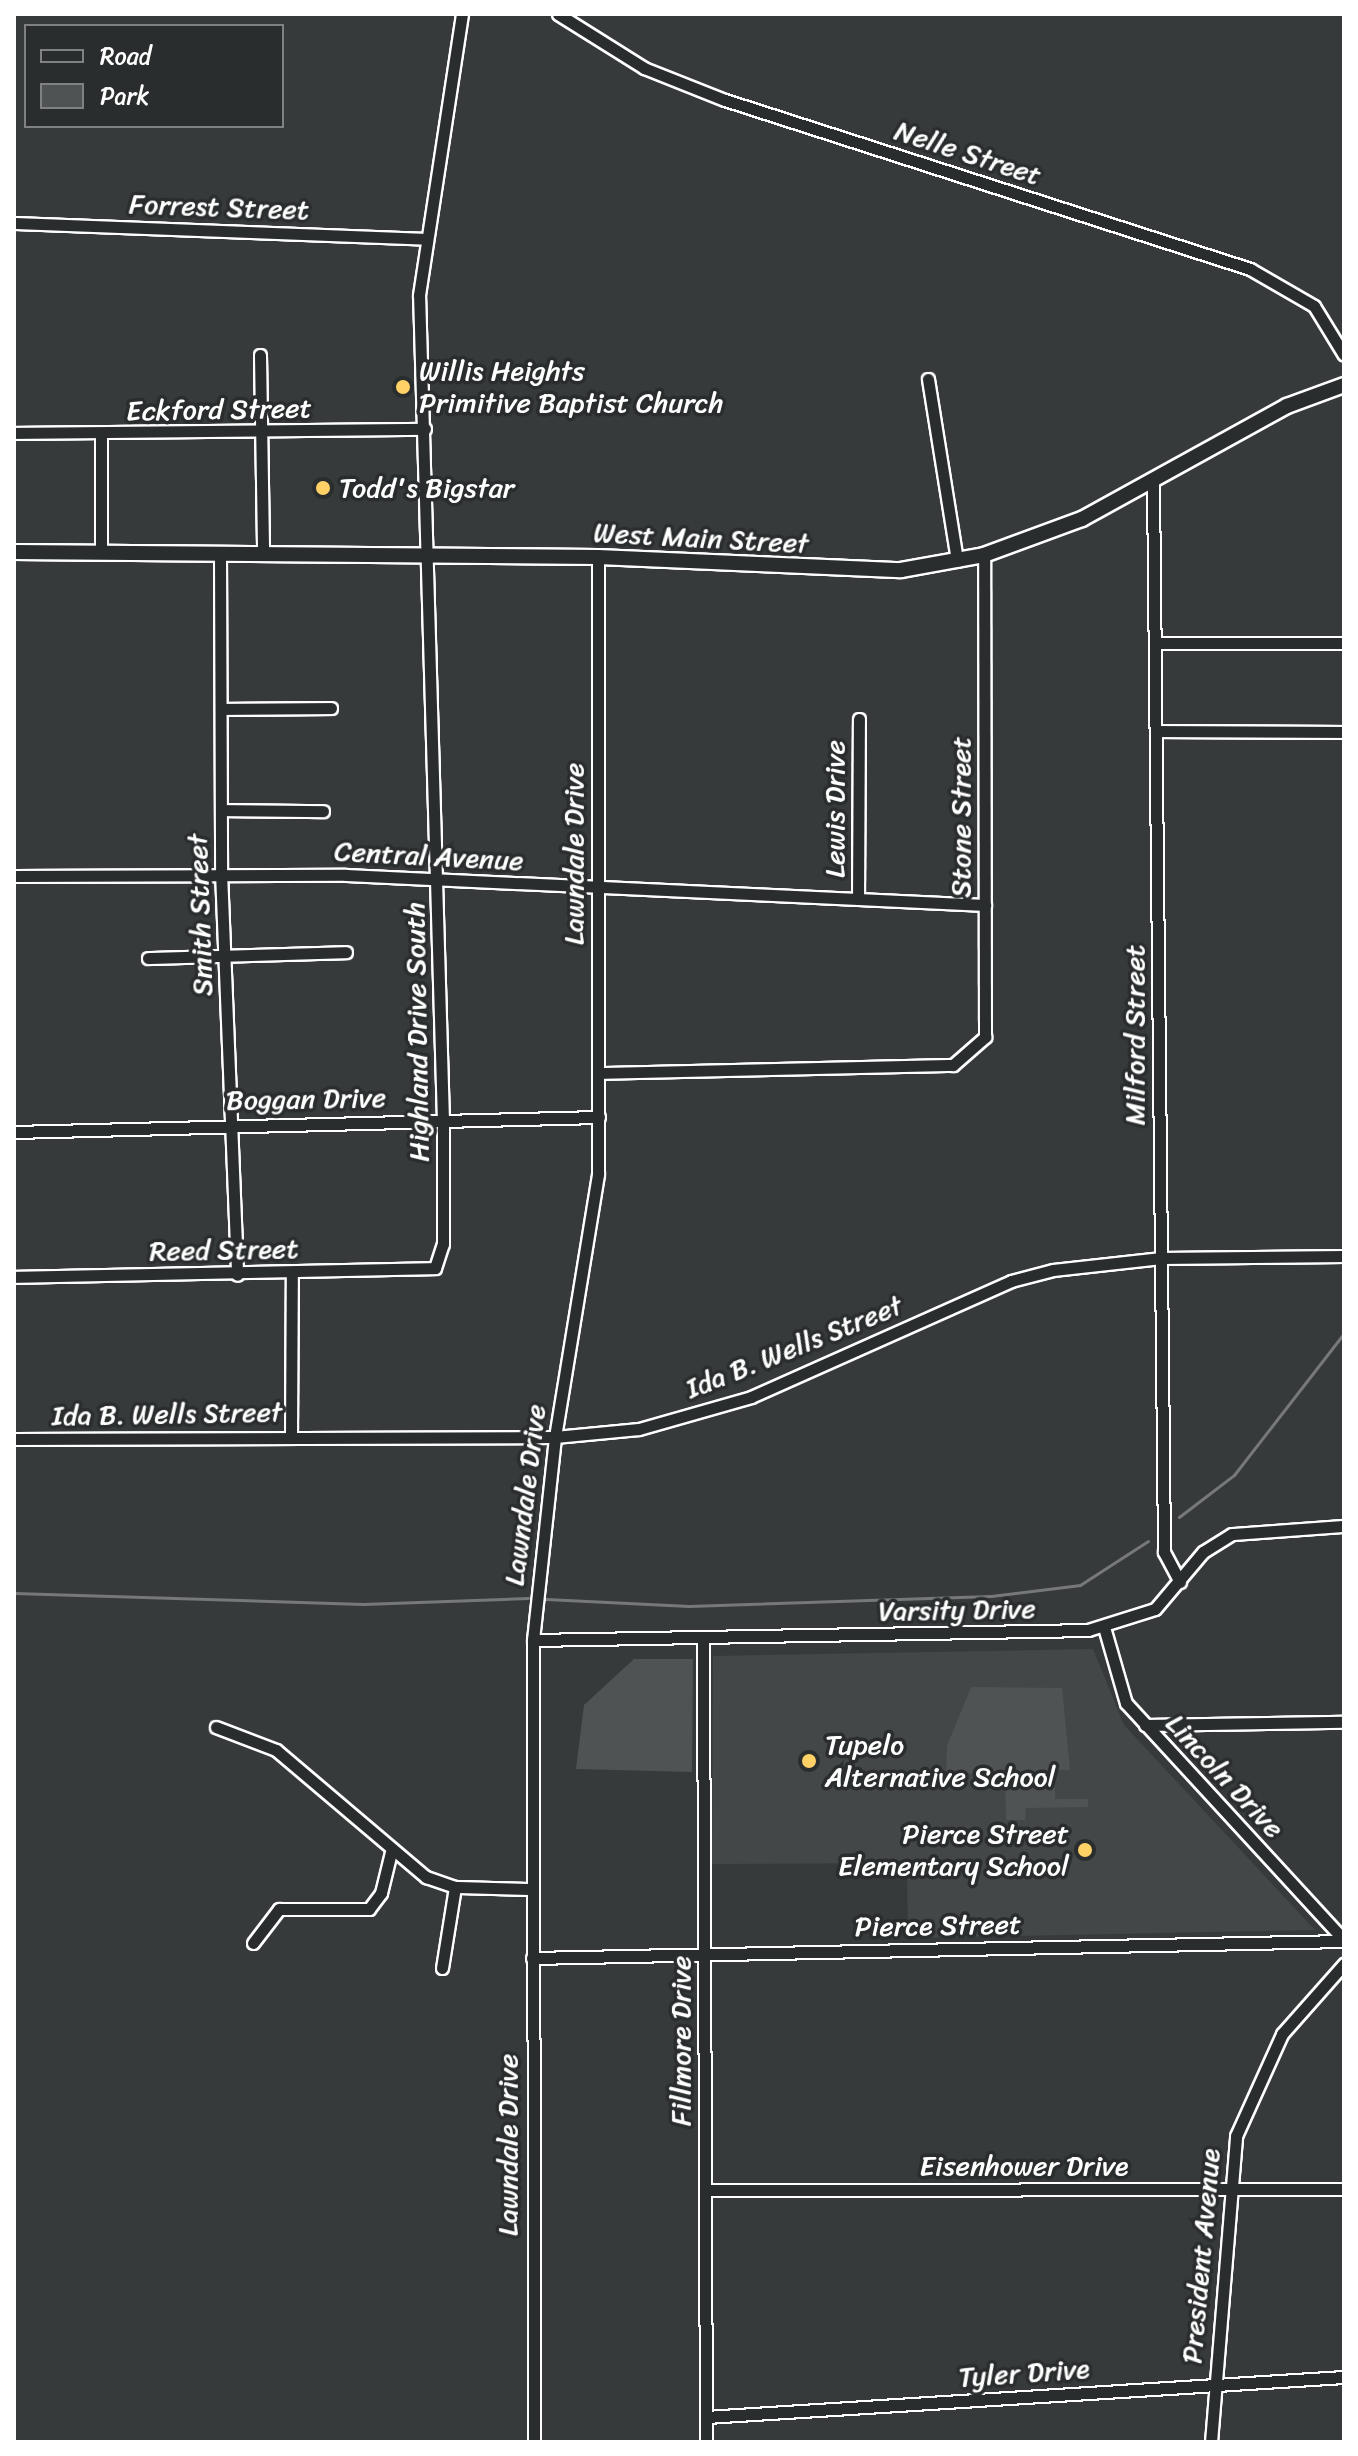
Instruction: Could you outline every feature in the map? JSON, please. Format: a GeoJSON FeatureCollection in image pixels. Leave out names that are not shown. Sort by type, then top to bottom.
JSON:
{"type":"FeatureCollection","features":[{"type":"Feature","properties":{"kind":"main road","name":"West Main Street"},"geometry":{"type":"LineString","coordinates":[[14,552],[598,557],[840,572],[957,561],[984,555],[1082,519],[1153,483],[1287,406],[1344,385]]}},
{"type":"Feature","properties":{"kind":"street","name":"Highland Drive South"},"geometry":{"type":"LineString","coordinates":[[435,1268],[443,1244],[443,1121],[422,239],[443,165],[462,14]]}},
{"type":"Feature","properties":{"kind":"street","name":"Nelle Street"},"geometry":{"type":"LineString","coordinates":[[558,14],[644,68],[725,100],[1250,269],[1314,306],[1344,355]]}},
{"type":"Feature","properties":{"kind":"street","name":"Forrest Street"},"geometry":{"type":"LineString","coordinates":[[14,223],[422,239]]}},
{"type":"Feature","properties":{"kind":"street"},"geometry":{"type":"LineString","coordinates":[[260,355],[263,552]]}},
{"type":"Feature","properties":{"kind":"street"},"geometry":{"type":"LineString","coordinates":[[928,379],[957,561]]}},
{"type":"Feature","properties":{"kind":"street","name":"Eckford Street"},"geometry":{"type":"LineString","coordinates":[[14,433],[262,436],[425,429]]}},
{"type":"Feature","properties":{"kind":"street"},"geometry":{"type":"LineString","coordinates":[[101,435],[101,552]]}},
{"type":"Feature","properties":{"kind":"street","name":"Milford Street"},"geometry":{"type":"LineString","coordinates":[[1153,483],[1164,1552],[1180,1582]]}},
{"type":"Feature","properties":{"kind":"street","name":"Smith Street"},"geometry":{"type":"LineString","coordinates":[[220,553],[221,872],[237,1275]]}},
{"type":"Feature","properties":{"kind":"street","name":"Stone Street"},"geometry":{"type":"LineString","coordinates":[[599,1073],[953,1065],[985,1037],[984,555]]}},
{"type":"Feature","properties":{"kind":"street","name":"Lawndale Drive"},"geometry":{"type":"LineString","coordinates":[[534,2442],[533,1640],[555,1437],[598,1174],[598,557]]}},
{"type":"Feature","properties":{"kind":"street"},"geometry":{"type":"LineString","coordinates":[[1155,643],[1344,643]]}},
{"type":"Feature","properties":{"kind":"street"},"geometry":{"type":"LineString","coordinates":[[221,709],[331,708]]}},
{"type":"Feature","properties":{"kind":"street","name":"Lewis Drive"},"geometry":{"type":"LineString","coordinates":[[858,899],[859,719]]}},
{"type":"Feature","properties":{"kind":"street"},"geometry":{"type":"LineString","coordinates":[[1156,731],[1344,732]]}},
{"type":"Feature","properties":{"kind":"street"},"geometry":{"type":"LineString","coordinates":[[221,810],[323,811]]}},
{"type":"Feature","properties":{"kind":"street","name":"Central Avenue"},"geometry":{"type":"LineString","coordinates":[[14,876],[221,872],[985,905]]}},
{"type":"Feature","properties":{"kind":"street"},"geometry":{"type":"LineString","coordinates":[[148,958],[346,952]]}},
{"type":"Feature","properties":{"kind":"street","name":"Boggan Drive"},"geometry":{"type":"LineString","coordinates":[[14,1132],[599,1117]]}},
{"type":"Feature","properties":{"kind":"street","name":"Ida B. Wells Street"},"geometry":{"type":"LineString","coordinates":[[14,1439],[555,1437],[639,1429],[751,1397],[1011,1281],[1090,1263],[1161,1258],[1344,1256]]}},
{"type":"Feature","properties":{"kind":"street","name":"Reed Street"},"geometry":{"type":"LineString","coordinates":[[14,1277],[237,1275],[435,1268]]}},
{"type":"Feature","properties":{"kind":"street"},"geometry":{"type":"LineString","coordinates":[[291,1437],[292,1273]]}},
{"type":"Feature","properties":{"kind":"street","name":"Varsity Drive"},"geometry":{"type":"LineString","coordinates":[[533,1640],[703,1639],[1104,1627],[1155,1609],[1203,1552],[1232,1534],[1344,1526]]}},
{"type":"Feature","properties":{"kind":"street","name":"Lincoln Drive"},"geometry":{"type":"LineString","coordinates":[[1104,1627],[1117,1680],[1145,1725],[1344,1940]]}},
{"type":"Feature","properties":{"kind":"street","name":"Fillmore Drive"},"geometry":{"type":"LineString","coordinates":[[703,1639],[706,2442]]}},
{"type":"Feature","properties":{"kind":"street"},"geometry":{"type":"LineString","coordinates":[[1145,1725],[1344,1722]]}},
{"type":"Feature","properties":{"kind":"street"},"geometry":{"type":"LineString","coordinates":[[216,1727],[276,1750],[391,1852],[426,1877],[455,1887],[531,1889]]}},
{"type":"Feature","properties":{"kind":"street"},"geometry":{"type":"LineString","coordinates":[[253,1943],[279,1909],[369,1909],[381,1893],[391,1852]]}},
{"type":"Feature","properties":{"kind":"street"},"geometry":{"type":"LineString","coordinates":[[442,1968],[455,1887]]}},
{"type":"Feature","properties":{"kind":"street","name":"Pierce Street"},"geometry":{"type":"LineString","coordinates":[[532,1958],[1344,1940]]}},
{"type":"Feature","properties":{"kind":"street","name":"President Avenue"},"geometry":{"type":"LineString","coordinates":[[1211,2442],[1227,2189],[1256,2078],[1282,2034],[1344,1964]]}},
{"type":"Feature","properties":{"kind":"street","name":"Eisenhower Drive"},"geometry":{"type":"LineString","coordinates":[[705,2190],[1344,2189]]}},
{"type":"Feature","properties":{"kind":"street","name":"Tyler Drive"},"geometry":{"type":"LineString","coordinates":[[706,2417],[1344,2377]]}},
{"type":"Feature","properties":{"kind":"shaded area"},"geometry":{"type":"Polygon","coordinates":[[[1093,1649],[1124,1725],[1315,1930],[908,1938],[907,1863],[712,1864],[713,1656],[1093,1649]]]}},
{"type":"Feature","properties":{"kind":"green space"},"geometry":{"type":"Polygon","coordinates":[[[634,1659],[693,1659],[692,1772],[576,1769],[584,1705],[634,1659]]]}},
{"type":"Feature","properties":{"kind":"green space"},"geometry":{"type":"Polygon","coordinates":[[[971,1687],[1062,1688],[1070,1770],[1055,1770],[1055,1799],[1088,1799],[1088,1807],[1026,1808],[1025,1820],[1006,1820],[1005,1773],[946,1774],[947,1746],[971,1687]]]}},
{"type":"Feature","properties":{"kind":"waterway"},"geometry":{"type":"LineString","coordinates":[[1179,1517],[1234,1475],[1344,1333]]}},
{"type":"Feature","properties":{"kind":"waterway"},"geometry":{"type":"LineString","coordinates":[[546,1599],[689,1606],[991,1596],[1080,1585],[1148,1541]]}},
{"type":"Feature","properties":{"kind":"waterway"},"geometry":{"type":"LineString","coordinates":[[14,1593],[363,1604],[528,1598]]}},
{"type":"Feature","properties":{"kind":"place","name":"Willis Heights Primitive Baptist Church"},"geometry":{"type":"Point","coordinates":[403,387]}},
{"type":"Feature","properties":{"kind":"place","name":"Todd's Bigstar"},"geometry":{"type":"Point","coordinates":[323,488]}},
{"type":"Feature","properties":{"kind":"place","name":"Tupelo Alternative School"},"geometry":{"type":"Point","coordinates":[809,1761]}},
{"type":"Feature","properties":{"kind":"place","name":"Pierce Street Elementary School"},"geometry":{"type":"Point","coordinates":[1085,1850]}}]}
